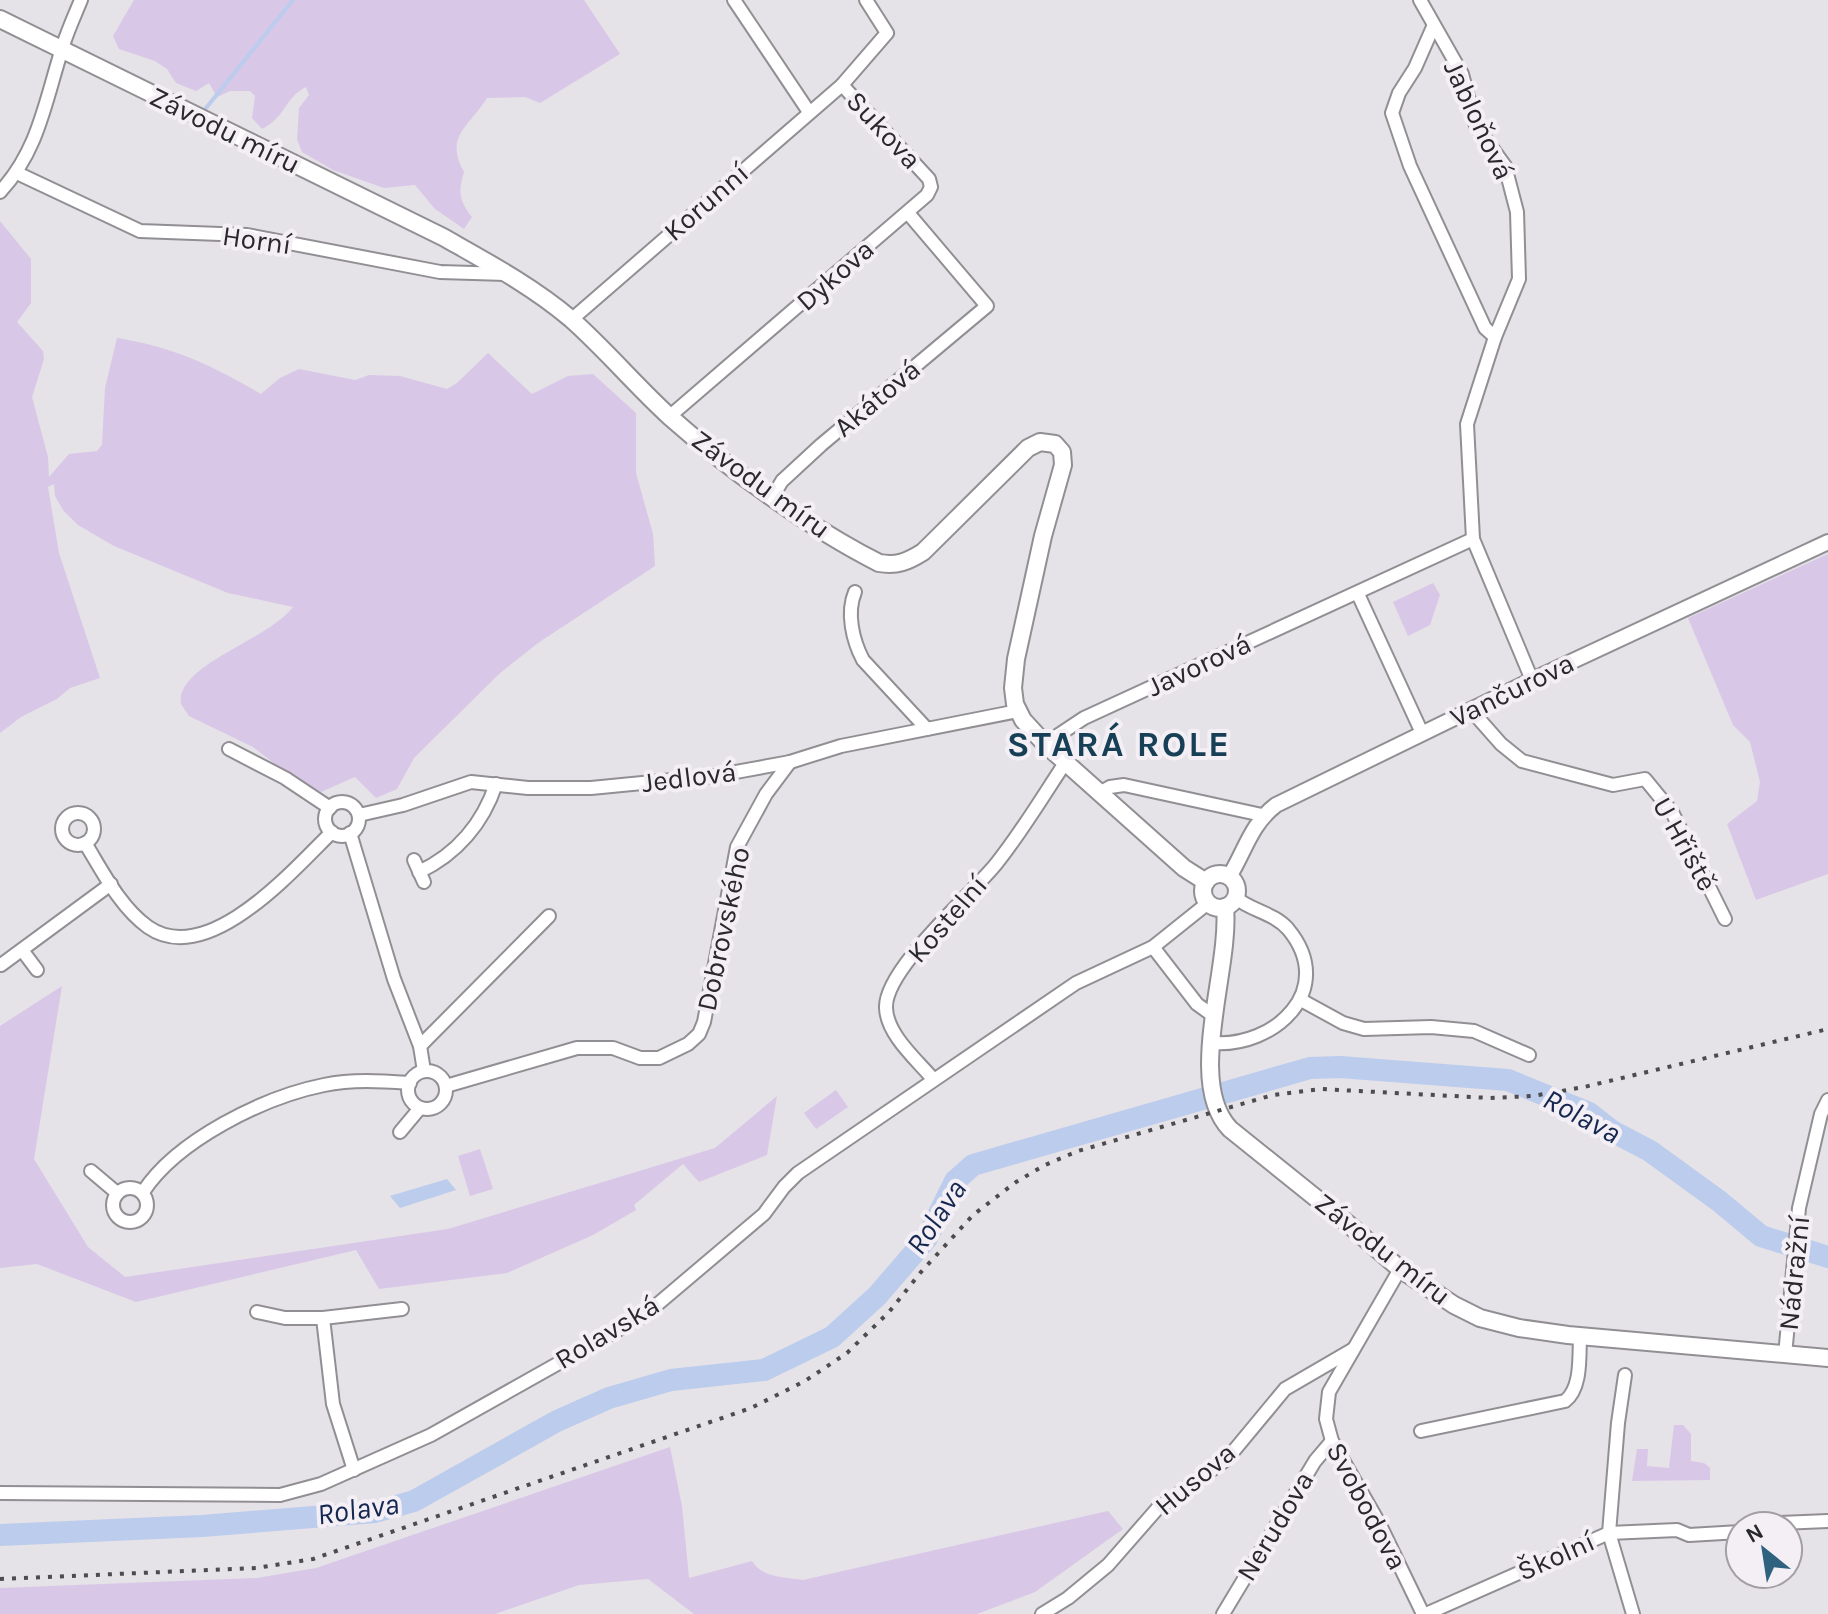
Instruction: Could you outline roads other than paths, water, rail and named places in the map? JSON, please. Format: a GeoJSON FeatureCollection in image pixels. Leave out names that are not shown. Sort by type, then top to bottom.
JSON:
{"type":"FeatureCollection","features":[{"type":"Feature","properties":{"kind":"main road","name":"Závodu míru"},"geometry":{"type":"LineString","coordinates":[[0,19],[443,237],[506,274],[571,320],[670,416],[721,459],[793,512],[879,563],[894,565],[908,562],[923,552],[1028,448],[1040,442],[1055,444],[1062,452],[1063,465],[1043,536],[1016,659],[1013,688],[1018,711]]}},
{"type":"Feature","properties":{"kind":"main road"},"geometry":{"type":"LineString","coordinates":[[1018,711],[1027,726],[1065,763],[1190,873],[1206,882],[1219,874],[1229,877]]}},
{"type":"Feature","properties":{"kind":"main road","name":"Závodu míru"},"geometry":{"type":"LineString","coordinates":[[1229,877],[1236,886],[1223,902],[1226,937],[1210,1073],[1223,1122],[1400,1269],[1454,1305],[1480,1318],[1519,1328],[1828,1358]]}},
{"type":"Feature","properties":{"kind":"main road","name":"Závodu míru"},"geometry":{"type":"LineString","coordinates":[[1206,882],[1204,893],[1223,902]]}},
{"type":"Feature","properties":{"kind":"street"},"geometry":{"type":"LineString","coordinates":[[0,192],[17,173],[42,121],[61,49],[81,0]]}},
{"type":"Feature","properties":{"kind":"street"},"geometry":{"type":"LineString","coordinates":[[734,0],[809,112]]}},
{"type":"Feature","properties":{"kind":"street","name":"Korunní"},"geometry":{"type":"LineString","coordinates":[[571,320],[842,85],[887,33],[866,0]]}},
{"type":"Feature","properties":{"kind":"street","name":"Jabloňová"},"geometry":{"type":"LineString","coordinates":[[1420,0],[1462,74],[1476,126],[1505,166],[1517,212],[1519,279],[1495,337],[1467,424],[1473,539],[1532,680]]}},
{"type":"Feature","properties":{"kind":"street"},"geometry":{"type":"LineString","coordinates":[[1433,27],[1392,113],[1410,166],[1485,328],[1495,337]]}},
{"type":"Feature","properties":{"kind":"street","name":"Sukova"},"geometry":{"type":"LineString","coordinates":[[842,85],[929,179],[931,187],[927,195],[908,213]]}},
{"type":"Feature","properties":{"kind":"street","name":"Horní"},"geometry":{"type":"LineString","coordinates":[[17,173],[140,231],[247,235],[440,272],[506,274]]}},
{"type":"Feature","properties":{"kind":"street","name":"Akátová"},"geometry":{"type":"LineString","coordinates":[[773,496],[782,481],[821,445],[987,306],[908,213]]}},
{"type":"Feature","properties":{"kind":"street","name":"Dykova"},"geometry":{"type":"LineString","coordinates":[[670,416],[908,213]]}},
{"type":"Feature","properties":{"kind":"street","name":"Javorová"},"geometry":{"type":"LineString","coordinates":[[1045,744],[1084,718],[1473,539]]}},
{"type":"Feature","properties":{"kind":"street","name":"Vančurova"},"geometry":{"type":"LineString","coordinates":[[1229,877],[1262,815],[1276,805],[1532,680],[1828,542]]}},
{"type":"Feature","properties":{"kind":"street"},"geometry":{"type":"LineString","coordinates":[[855,592],[851,602],[857,648],[863,660],[927,729]]}},
{"type":"Feature","properties":{"kind":"street"},"geometry":{"type":"LineString","coordinates":[[1358,594],[1422,733]]}},
{"type":"Feature","properties":{"kind":"street","name":"U Hřiště"},"geometry":{"type":"LineString","coordinates":[[1471,710],[1501,744],[1522,761],[1613,785],[1645,779],[1672,812],[1725,919]]}},
{"type":"Feature","properties":{"kind":"street","name":"Jedlová"},"geometry":{"type":"LineString","coordinates":[[359,815],[403,805],[471,782],[528,788],[591,788],[714,776],[790,762],[841,746],[1018,711]]}},
{"type":"Feature","properties":{"kind":"street"},"geometry":{"type":"LineString","coordinates":[[229,749],[285,778],[330,808]]}},
{"type":"Feature","properties":{"kind":"street","name":"Dobrovského"},"geometry":{"type":"LineString","coordinates":[[420,1108],[440,1105],[446,1086],[577,1048],[613,1048],[640,1058],[659,1058],[673,1053],[699,1034],[704,1022],[737,847],[766,794],[790,762]]}},
{"type":"Feature","properties":{"kind":"street","name":"Kostelní"},"geometry":{"type":"LineString","coordinates":[[933,1079],[893,1028],[886,1008],[892,983],[933,932],[996,864],[1065,763]]}},
{"type":"Feature","properties":{"kind":"street"},"geometry":{"type":"LineString","coordinates":[[419,872],[465,840],[489,805],[496,784]]}},
{"type":"Feature","properties":{"kind":"street"},"geometry":{"type":"LineString","coordinates":[[1099,793],[1124,785],[1262,815]]}},
{"type":"Feature","properties":{"kind":"street"},"geometry":{"type":"LineString","coordinates":[[346,802],[354,806],[359,815],[357,826],[350,833],[342,835],[332,832],[326,819],[330,808],[336,803],[346,802]]}},
{"type":"Feature","properties":{"kind":"street"},"geometry":{"type":"LineString","coordinates":[[85,843],[124,903],[150,929],[164,935],[202,935],[236,919],[332,832]]}},
{"type":"Feature","properties":{"kind":"street"},"geometry":{"type":"LineString","coordinates":[[350,833],[394,979],[420,1046],[424,1071]]}},
{"type":"Feature","properties":{"kind":"street"},"geometry":{"type":"LineString","coordinates":[[1,965],[111,884]]}},
{"type":"Feature","properties":{"kind":"street"},"geometry":{"type":"LineString","coordinates":[[1212,1043],[1256,1038],[1278,1025],[1301,1000],[1305,988],[1306,974],[1290,931],[1279,920],[1243,904],[1223,902]]}},
{"type":"Feature","properties":{"kind":"street","name":"Rolavská"},"geometry":{"type":"LineString","coordinates":[[0,1493],[280,1495],[321,1484],[431,1435],[646,1314],[764,1214],[798,1173],[1076,983],[1153,947],[1223,902]]}},
{"type":"Feature","properties":{"kind":"street"},"geometry":{"type":"LineString","coordinates":[[420,1046],[549,916]]}},
{"type":"Feature","properties":{"kind":"street"},"geometry":{"type":"LineString","coordinates":[[1153,947],[1197,1004],[1215,1017]]}},
{"type":"Feature","properties":{"kind":"street"},"geometry":{"type":"LineString","coordinates":[[22,950],[37,970]]}},
{"type":"Feature","properties":{"kind":"street"},"geometry":{"type":"LineString","coordinates":[[1301,1000],[1343,1023],[1364,1029],[1431,1027],[1474,1031],[1529,1055]]}},
{"type":"Feature","properties":{"kind":"street"},"geometry":{"type":"LineString","coordinates":[[400,1132],[420,1108],[410,1097],[410,1083],[415,1075],[424,1071],[438,1074],[446,1086]]}},
{"type":"Feature","properties":{"kind":"street"},"geometry":{"type":"LineString","coordinates":[[143,1192],[158,1173],[187,1148],[222,1126],[267,1104],[324,1085],[353,1081],[410,1083]]}},
{"type":"Feature","properties":{"kind":"street","name":"Nádražní"},"geometry":{"type":"LineString","coordinates":[[1785,1355],[1799,1208],[1821,1114],[1828,1100]]}},
{"type":"Feature","properties":{"kind":"street"},"geometry":{"type":"LineString","coordinates":[[91,1171],[117,1193]]}},
{"type":"Feature","properties":{"kind":"street"},"geometry":{"type":"LineString","coordinates":[[128,1187],[143,1192],[148,1204],[142,1219],[124,1221],[114,1212],[117,1193],[128,1187]]}},
{"type":"Feature","properties":{"kind":"street","name":"Svobodova"},"geometry":{"type":"LineString","coordinates":[[1400,1269],[1352,1350],[1327,1401],[1326,1419],[1332,1441],[1379,1523],[1424,1614]]}},
{"type":"Feature","properties":{"kind":"street"},"geometry":{"type":"LineString","coordinates":[[257,1312],[285,1318],[323,1318],[402,1309]]}},
{"type":"Feature","properties":{"kind":"street"},"geometry":{"type":"LineString","coordinates":[[323,1318],[333,1404],[354,1470]]}},
{"type":"Feature","properties":{"kind":"street"},"geometry":{"type":"LineString","coordinates":[[1421,1431],[1565,1401],[1575,1387],[1580,1336]]}},
{"type":"Feature","properties":{"kind":"street","name":"Husova"},"geometry":{"type":"LineString","coordinates":[[1042,1614],[1068,1598],[1108,1565],[1157,1509],[1227,1459],[1285,1389],[1352,1350]]}},
{"type":"Feature","properties":{"kind":"street"},"geometry":{"type":"LineString","coordinates":[[1625,1375],[1609,1533],[1633,1614]]}},
{"type":"Feature","properties":{"kind":"street","name":"Nerudova"},"geometry":{"type":"LineString","coordinates":[[1223,1614],[1315,1461],[1332,1441]]}},
{"type":"Feature","properties":{"kind":"street"},"geometry":{"type":"LineString","coordinates":[[1804,1522],[1828,1521]]}},
{"type":"Feature","properties":{"kind":"street","name":"Školní"},"geometry":{"type":"LineString","coordinates":[[1424,1614],[1609,1533],[1677,1530],[1689,1535],[1724,1533]]}},
{"type":"Feature","properties":{"kind":"water"},"geometry":{"type":"Polygon","coordinates":[[[447,1179],[456,1190],[400,1208],[390,1196],[447,1179]]]}},
{"type":"Feature","properties":{"kind":"waterway"},"geometry":{"type":"LineString","coordinates":[[202,113],[293,0]]}},
{"type":"Feature","properties":{"kind":"waterway","name":"Rolava"},"geometry":{"type":"LineString","coordinates":[[0,1535],[202,1526],[375,1512],[414,1501],[557,1421],[609,1398],[671,1380],[764,1370],[832,1337],[877,1296],[927,1238],[955,1181],[973,1165],[1310,1068],[1340,1067],[1508,1080],[1589,1113],[1612,1131],[1650,1151],[1761,1236],[1828,1257]]}},
{"type":"Feature","properties":{"kind":"railway"},"geometry":{"type":"LineString","coordinates":[[0,1579],[256,1568],[313,1559],[751,1408],[805,1381],[847,1353],[889,1312],[973,1215],[1016,1182],[1078,1151],[1273,1095],[1321,1089],[1490,1098],[1533,1096],[1584,1087],[1828,1029]]}},
{"type":"Feature","properties":{"kind":"district","name":"STARÁ ROLE"},"geometry":{"type":"Point","coordinates":[1119,744]}}]}
